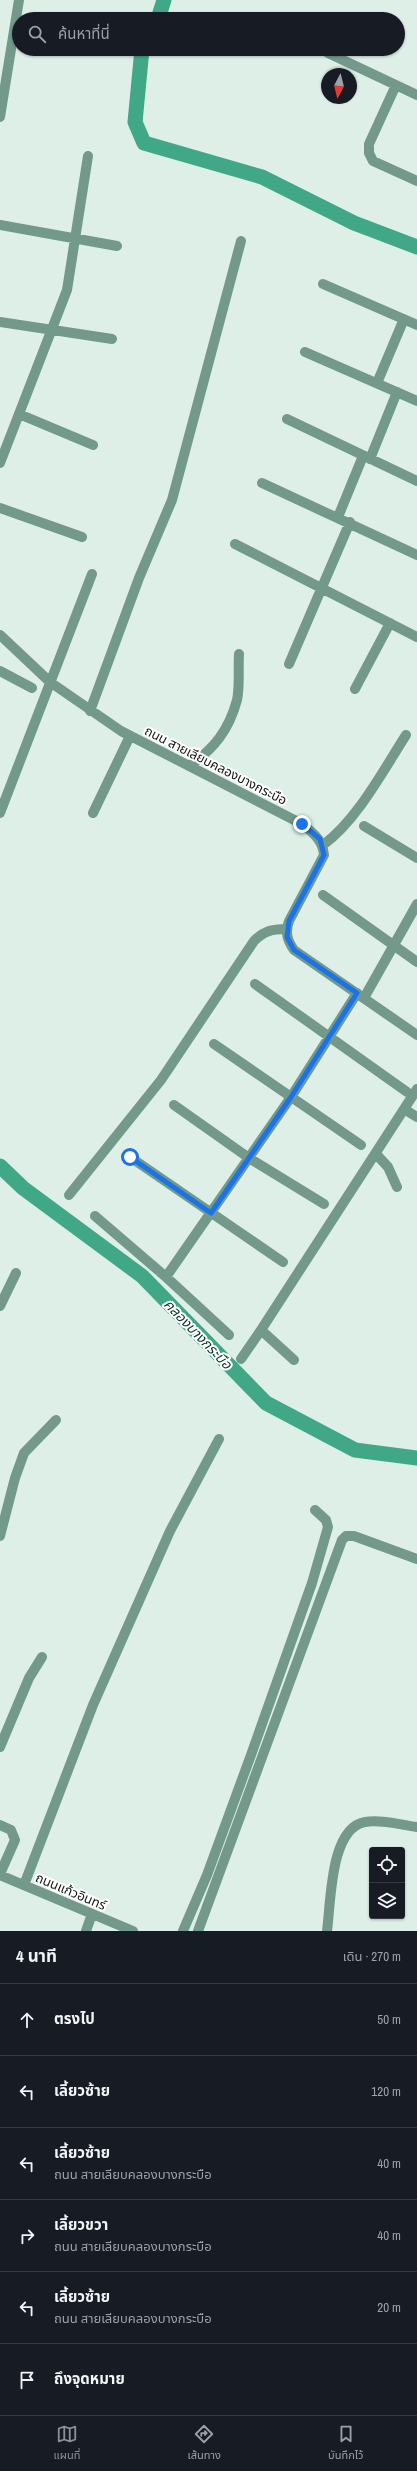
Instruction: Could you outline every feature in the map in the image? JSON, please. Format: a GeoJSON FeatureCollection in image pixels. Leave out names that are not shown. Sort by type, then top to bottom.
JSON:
{"type":"FeatureCollection","features":[{"type":"Feature","properties":{"kind":"street"},"geometry":{"type":"LineString","coordinates":[[17,12],[19,0]]}},
{"type":"Feature","properties":{"kind":"street"},"geometry":{"type":"LineString","coordinates":[[0,117],[12,43]]}},
{"type":"Feature","properties":{"kind":"street"},"geometry":{"type":"LineString","coordinates":[[335,56],[417,95]]}},
{"type":"Feature","properties":{"kind":"street"},"geometry":{"type":"LineString","coordinates":[[396,84],[369,144],[369,153],[373,161],[417,181]]}},
{"type":"Feature","properties":{"kind":"street"},"geometry":{"type":"LineString","coordinates":[[0,463],[67,290],[88,156]]}},
{"type":"Feature","properties":{"kind":"street"},"geometry":{"type":"LineString","coordinates":[[0,226],[117,246]]}},
{"type":"Feature","properties":{"kind":"street"},"geometry":{"type":"LineString","coordinates":[[90,711],[139,578],[172,500],[241,241]]}},
{"type":"Feature","properties":{"kind":"street"},"geometry":{"type":"LineString","coordinates":[[323,284],[417,325]]}},
{"type":"Feature","properties":{"kind":"street"},"geometry":{"type":"LineString","coordinates":[[377,383],[404,319]]}},
{"type":"Feature","properties":{"kind":"street"},"geometry":{"type":"LineString","coordinates":[[0,322],[112,340]]}},
{"type":"Feature","properties":{"kind":"street"},"geometry":{"type":"LineString","coordinates":[[305,352],[417,401]]}},
{"type":"Feature","properties":{"kind":"street"},"geometry":{"type":"LineString","coordinates":[[338,517],[397,392]]}},
{"type":"Feature","properties":{"kind":"street"},"geometry":{"type":"LineString","coordinates":[[19,414],[93,445]]}},
{"type":"Feature","properties":{"kind":"street"},"geometry":{"type":"LineString","coordinates":[[287,419],[417,481]]}},
{"type":"Feature","properties":{"kind":"street"},"geometry":{"type":"LineString","coordinates":[[262,483],[350,522],[417,556]]}},
{"type":"Feature","properties":{"kind":"street"},"geometry":{"type":"LineString","coordinates":[[0,508],[82,537]]}},
{"type":"Feature","properties":{"kind":"street"},"geometry":{"type":"LineString","coordinates":[[289,664],[350,522]]}},
{"type":"Feature","properties":{"kind":"street"},"geometry":{"type":"LineString","coordinates":[[236,544],[390,623],[416,633]]}},
{"type":"Feature","properties":{"kind":"street"},"geometry":{"type":"LineString","coordinates":[[0,813],[92,574]]}},
{"type":"Feature","properties":{"kind":"street"},"geometry":{"type":"LineString","coordinates":[[355,689],[390,623]]}},
{"type":"Feature","properties":{"kind":"street","name":"ถนน สายเลียบคลองบางกระบือ"},"geometry":{"type":"LineString","coordinates":[[0,635],[50,682],[90,711],[130,736],[302,824],[314,833],[323,845]]}},
{"type":"Feature","properties":{"kind":"street"},"geometry":{"type":"LineString","coordinates":[[190,766],[216,745],[228,724],[237,699],[239,654]]}},
{"type":"Feature","properties":{"kind":"street"},"geometry":{"type":"LineString","coordinates":[[0,671],[32,688]]}},
{"type":"Feature","properties":{"kind":"street"},"geometry":{"type":"LineString","coordinates":[[406,735],[354,813],[334,837],[323,845],[323,859],[286,929],[289,943],[294,950],[417,1035]]}},
{"type":"Feature","properties":{"kind":"street"},"geometry":{"type":"LineString","coordinates":[[93,813],[130,736]]}},
{"type":"Feature","properties":{"kind":"street"},"geometry":{"type":"LineString","coordinates":[[364,826],[417,858]]}},
{"type":"Feature","properties":{"kind":"street"},"geometry":{"type":"LineString","coordinates":[[323,895],[417,962]]}},
{"type":"Feature","properties":{"kind":"street"},"geometry":{"type":"LineString","coordinates":[[166,1277],[250,1158],[360,995],[393,945],[417,904]]}},
{"type":"Feature","properties":{"kind":"street"},"geometry":{"type":"LineString","coordinates":[[69,1195],[161,1080],[254,941],[262,933],[271,929],[286,929]]}},
{"type":"Feature","properties":{"kind":"street"},"geometry":{"type":"LineString","coordinates":[[255,984],[407,1092]]}},
{"type":"Feature","properties":{"kind":"street"},"geometry":{"type":"LineString","coordinates":[[214,1044],[361,1145]]}},
{"type":"Feature","properties":{"kind":"street"},"geometry":{"type":"LineString","coordinates":[[241,1359],[417,1089]]}},
{"type":"Feature","properties":{"kind":"street"},"geometry":{"type":"LineString","coordinates":[[174,1104],[250,1158],[324,1204]]}},
{"type":"Feature","properties":{"kind":"street"},"geometry":{"type":"LineString","coordinates":[[404,1110],[417,1117]]}},
{"type":"Feature","properties":{"kind":"street"},"geometry":{"type":"LineString","coordinates":[[376,1154],[388,1167],[397,1188]]}},
{"type":"Feature","properties":{"kind":"street"},"geometry":{"type":"LineString","coordinates":[[130,1157],[283,1262]]}},
{"type":"Feature","properties":{"kind":"street"},"geometry":{"type":"LineString","coordinates":[[95,1216],[166,1277],[229,1336]]}},
{"type":"Feature","properties":{"kind":"street"},"geometry":{"type":"LineString","coordinates":[[0,1306],[16,1273]]}},
{"type":"Feature","properties":{"kind":"street"},"geometry":{"type":"LineString","coordinates":[[261,1330],[294,1360]]}},
{"type":"Feature","properties":{"kind":"street"},"geometry":{"type":"LineString","coordinates":[[0,1536],[15,1478],[24,1453],[56,1420]]}},
{"type":"Feature","properties":{"kind":"street"},"geometry":{"type":"LineString","coordinates":[[24,1885],[93,1705],[170,1531],[219,1439]]}},
{"type":"Feature","properties":{"kind":"street"},"geometry":{"type":"LineString","coordinates":[[184,1931],[207,1875],[312,1584],[328,1527],[326,1520],[315,1510]]}},
{"type":"Feature","properties":{"kind":"street"},"geometry":{"type":"LineString","coordinates":[[198,1931],[342,1540],[346,1536],[354,1536],[417,1559]]}},
{"type":"Feature","properties":{"kind":"street"},"geometry":{"type":"LineString","coordinates":[[0,1747],[26,1685],[42,1657]]}},
{"type":"Feature","properties":{"kind":"street"},"geometry":{"type":"LineString","coordinates":[[327,1931],[338,1849],[344,1836],[351,1828],[365,1822],[417,1827]]}},
{"type":"Feature","properties":{"kind":"street"},"geometry":{"type":"LineString","coordinates":[[0,1825],[11,1830],[14,1840],[0,1874]]}},
{"type":"Feature","properties":{"kind":"street","name":"ถนนแก้วอินทร์"},"geometry":{"type":"LineString","coordinates":[[0,1874],[133,1931]]}},
{"type":"Feature","properties":{"kind":"street"},"geometry":{"type":"LineString","coordinates":[[86,1931],[92,1914]]}},
{"type":"Feature","properties":{"kind":"waterway"},"geometry":{"type":"LineString","coordinates":[[160,12],[164,0]]}},
{"type":"Feature","properties":{"kind":"waterway"},"geometry":{"type":"LineString","coordinates":[[141,56],[135,122],[144,143],[262,177],[354,223],[417,247]]}},
{"type":"Feature","properties":{"kind":"waterway","name":"คลองบางกระบือ"},"geometry":{"type":"LineString","coordinates":[[0,1166],[23,1188],[142,1276],[266,1403],[355,1450],[417,1458]]}},
{"type":"Feature","properties":{"kind":"route"},"geometry":{"type":"LineString","coordinates":[[130,1157],[211,1213],[291,1097],[330,1038],[357,993],[294,950],[287,937],[286,929],[289,921],[324,855],[323,845],[320,839],[302,824]]}}]}
